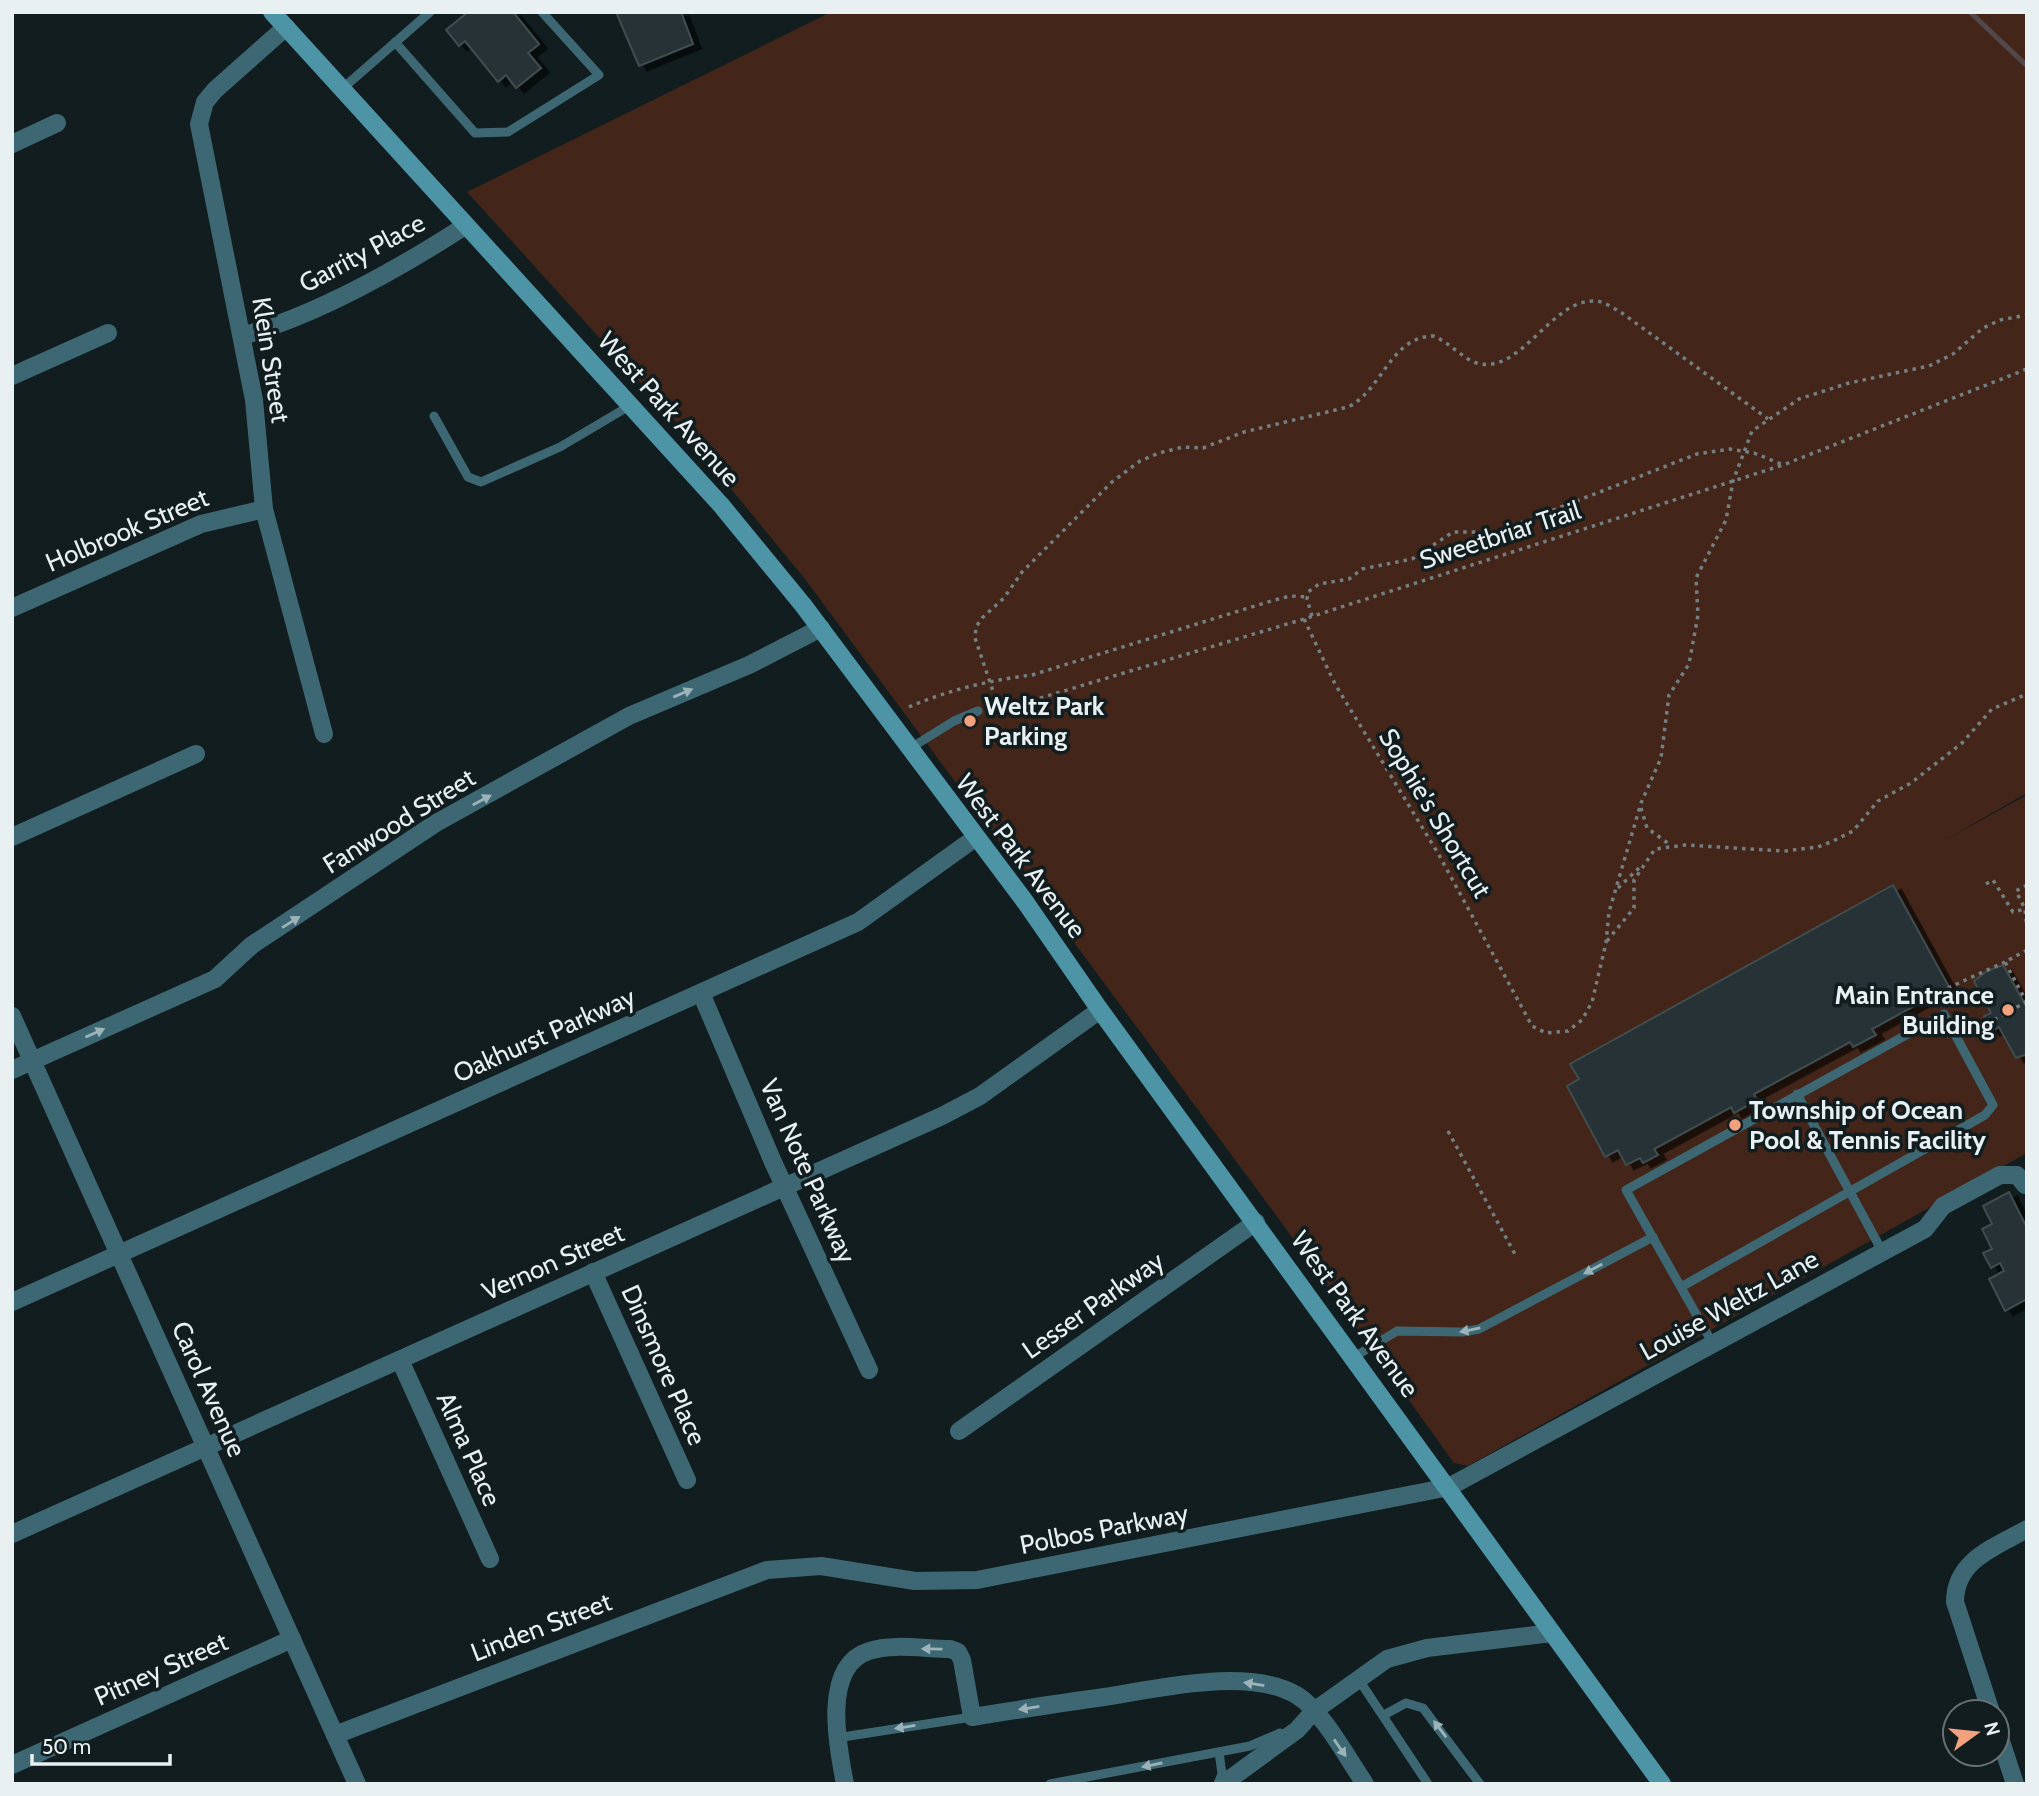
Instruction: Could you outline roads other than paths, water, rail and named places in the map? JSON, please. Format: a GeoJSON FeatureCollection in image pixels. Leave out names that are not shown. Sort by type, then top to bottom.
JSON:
{"type":"FeatureCollection","features":[{"type":"Feature","properties":{"kind":"street","name":"West Park Avenue"},"geometry":{"type":"LineString","coordinates":[[272,12],[721,505],[821,628],[909,750],[1027,903],[1100,1010],[1449,1487],[1662,1784]]}},
{"type":"Feature","properties":{"kind":"street","name":"Klein Street"},"geometry":{"type":"LineString","coordinates":[[286,27],[215,90],[205,102],[199,124],[254,400],[264,509],[324,734]]}},
{"type":"Feature","properties":{"kind":"street"},"geometry":{"type":"LineString","coordinates":[[12,144],[57,123]]}},
{"type":"Feature","properties":{"kind":"street","name":"Garrity Place"},"geometry":{"type":"LineString","coordinates":[[242,336],[280,326],[427,251],[466,226]]}},
{"type":"Feature","properties":{"kind":"street"},"geometry":{"type":"LineString","coordinates":[[12,376],[108,333]]}},
{"type":"Feature","properties":{"kind":"street","name":"Holbrook Street"},"geometry":{"type":"LineString","coordinates":[[12,608],[201,524],[264,509]]}},
{"type":"Feature","properties":{"kind":"street","name":"Fanwood Street"},"geometry":{"type":"LineString","coordinates":[[12,1070],[215,979],[252,945],[436,823],[629,716],[749,665],[821,628]]}},
{"type":"Feature","properties":{"kind":"street"},"geometry":{"type":"LineString","coordinates":[[12,837],[196,754]]}},
{"type":"Feature","properties":{"kind":"street","name":"Oakhurst Parkway"},"geometry":{"type":"LineString","coordinates":[[12,1302],[858,922],[975,838]]}},
{"type":"Feature","properties":{"kind":"street","name":"Van Note Parkway"},"geometry":{"type":"LineString","coordinates":[[701,993],[869,1370]]}},
{"type":"Feature","properties":{"kind":"street","name":"Vernon Street"},"geometry":{"type":"LineString","coordinates":[[12,1534],[980,1096],[1100,1010]]}},
{"type":"Feature","properties":{"kind":"street","name":"Carol Avenue"},"geometry":{"type":"LineString","coordinates":[[12,1016],[357,1784]]}},
{"type":"Feature","properties":{"kind":"street","name":"Louise Weltz Lane"},"geometry":{"type":"LineString","coordinates":[[1449,1487],[1925,1229],[1943,1206],[2000,1175],[2017,1175],[2025,1185]]}},
{"type":"Feature","properties":{"kind":"street","name":"Lesser Parkway"},"geometry":{"type":"LineString","coordinates":[[959,1431],[1256,1222]]}},
{"type":"Feature","properties":{"kind":"street","name":"Dinsmore Place"},"geometry":{"type":"LineString","coordinates":[[593,1272],[687,1480]]}},
{"type":"Feature","properties":{"kind":"street","name":"Alma Place"},"geometry":{"type":"LineString","coordinates":[[400,1360],[490,1559]]}},
{"type":"Feature","properties":{"kind":"street","name":"Polbos Parkway"},"geometry":{"type":"LineString","coordinates":[[767,1570],[821,1566],[915,1581],[977,1580],[1421,1495],[1449,1487]]}},
{"type":"Feature","properties":{"kind":"street"},"geometry":{"type":"LineString","coordinates":[[1987,1698],[1955,1602],[1955,1588],[1966,1565],[2027,1529]]}},
{"type":"Feature","properties":{"kind":"street","name":"Linden Street"},"geometry":{"type":"LineString","coordinates":[[335,1735],[767,1570]]}},
{"type":"Feature","properties":{"kind":"street"},"geometry":{"type":"LineString","coordinates":[[1220,1784],[1297,1730],[1314,1712],[1387,1659],[1412,1650],[1552,1633]]}},
{"type":"Feature","properties":{"kind":"street","name":"Pitney Street"},"geometry":{"type":"LineString","coordinates":[[12,1765],[292,1639]]}},
{"type":"Feature","properties":{"kind":"street"},"geometry":{"type":"LineString","coordinates":[[845,1784],[835,1738],[836,1711],[846,1669],[861,1654],[879,1648],[950,1649],[958,1652],[964,1667],[972,1717],[1221,1681],[1282,1688],[1300,1697],[1314,1712],[1366,1784]]}},
{"type":"Feature","properties":{"kind":"lane"},"geometry":{"type":"LineString","coordinates":[[342,89],[430,12]]}},
{"type":"Feature","properties":{"kind":"lane"},"geometry":{"type":"LineString","coordinates":[[395,42],[475,133],[508,132],[599,75],[542,12]]}},
{"type":"Feature","properties":{"kind":"lane"},"geometry":{"type":"LineString","coordinates":[[433,416],[468,477],[481,482],[560,447],[631,405]]}},
{"type":"Feature","properties":{"kind":"lane"},"geometry":{"type":"LineString","coordinates":[[909,750],[954,721],[978,711]]}},
{"type":"Feature","properties":{"kind":"lane"},"geometry":{"type":"LineString","coordinates":[[1681,1287],[1985,1115],[1993,1105],[1944,1014],[1626,1190],[1713,1344]]}},
{"type":"Feature","properties":{"kind":"lane"},"geometry":{"type":"LineString","coordinates":[[1797,1094],[1882,1251]]}},
{"type":"Feature","properties":{"kind":"lane"},"geometry":{"type":"LineString","coordinates":[[1354,1357],[1397,1331],[1463,1332],[1479,1329],[1653,1237]]}},
{"type":"Feature","properties":{"kind":"lane"},"geometry":{"type":"LineString","coordinates":[[1359,1680],[1384,1715],[1398,1743],[1428,1784]]}},
{"type":"Feature","properties":{"kind":"lane"},"geometry":{"type":"LineString","coordinates":[[1384,1715],[1406,1703],[1423,1707],[1480,1784]]}},
{"type":"Feature","properties":{"kind":"lane"},"geometry":{"type":"LineString","coordinates":[[1050,1784],[1266,1741],[1314,1712]]}},
{"type":"Feature","properties":{"kind":"lane"},"geometry":{"type":"LineString","coordinates":[[835,1738],[972,1717]]}},
{"type":"Feature","properties":{"kind":"lane"},"geometry":{"type":"LineString","coordinates":[[1219,1752],[1222,1774],[1220,1784]]}},
{"type":"Feature","properties":{"kind":"waterway"},"geometry":{"type":"LineString","coordinates":[[1970,12],[2027,66]]}},
{"type":"Feature","properties":{"kind":"place","name":"Weltz Park Parking"},"geometry":{"type":"Point","coordinates":[970,721]}},
{"type":"Feature","properties":{"kind":"place","name":"Main Entrance Building"},"geometry":{"type":"Point","coordinates":[2008,1010]}},
{"type":"Feature","properties":{"kind":"place","name":"Township of Ocean Pool & Tennis Facility"},"geometry":{"type":"Point","coordinates":[1735,1125]}}]}
